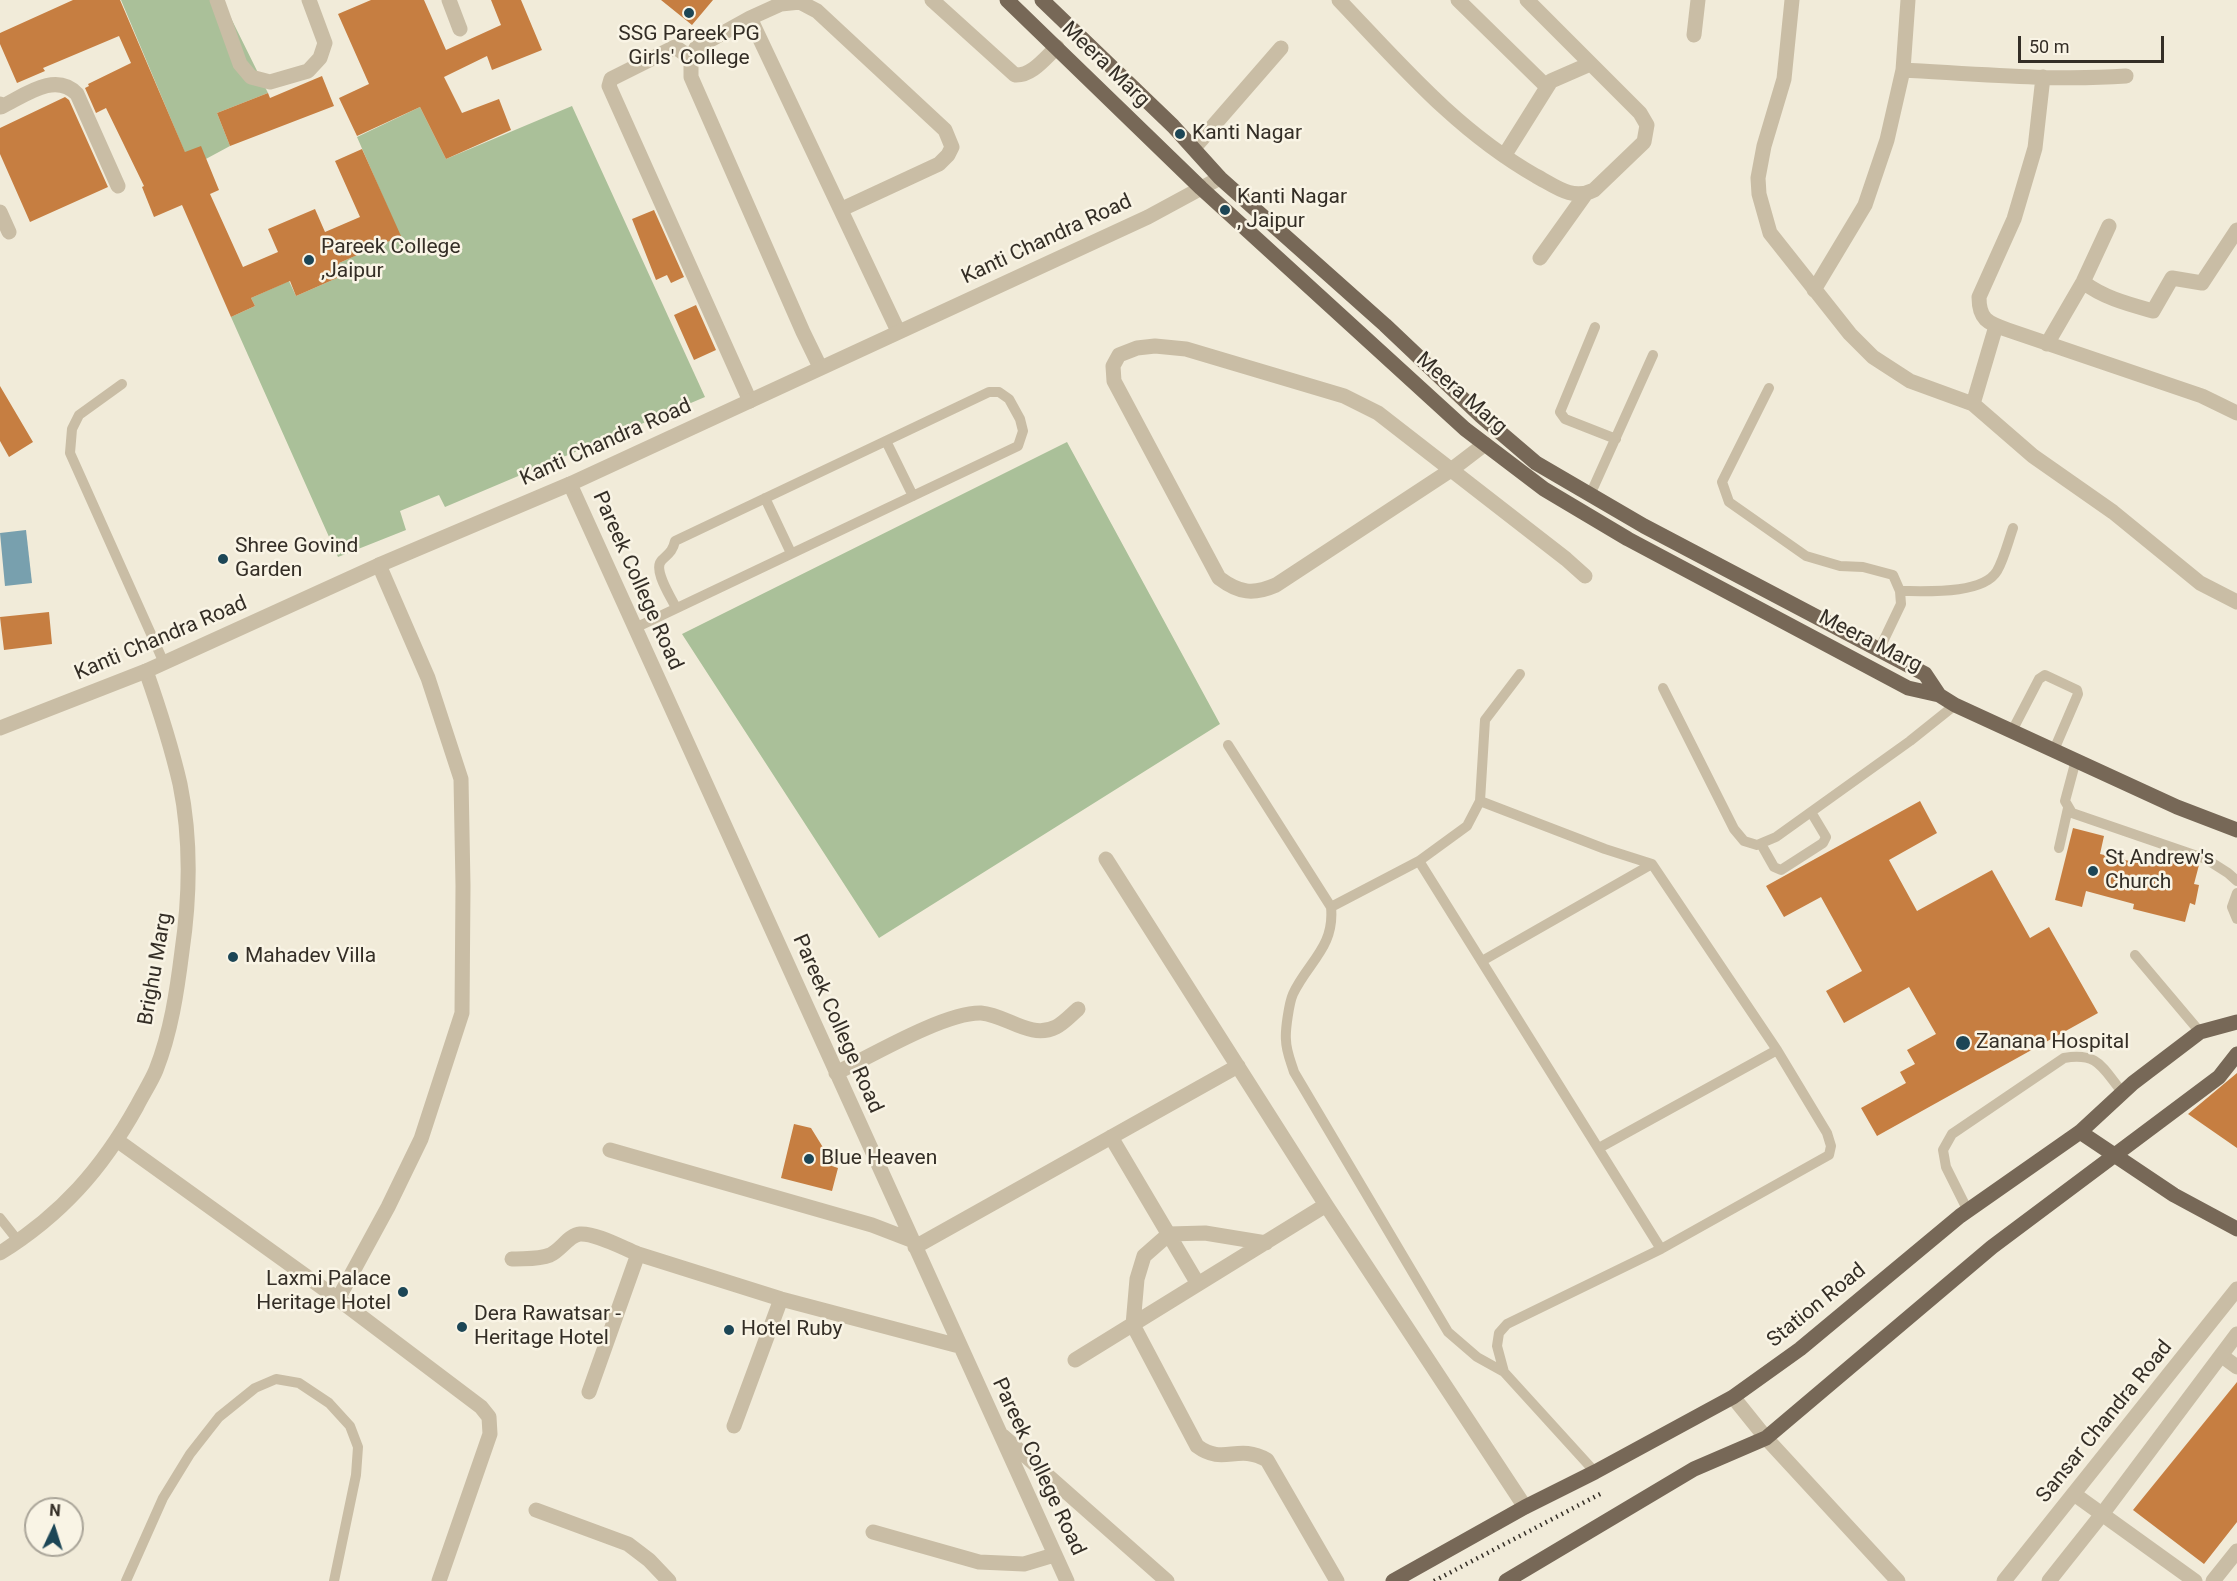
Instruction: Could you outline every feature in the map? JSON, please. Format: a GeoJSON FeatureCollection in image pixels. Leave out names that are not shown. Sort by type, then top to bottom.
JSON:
{"type":"FeatureCollection","features":[{"type":"Feature","properties":{"kind":"main road","name":"Meera Marg"},"geometry":{"type":"LineString","coordinates":[[1007,0],[1201,188],[1465,429],[1544,489],[1628,539],[1908,688],[1939,695]]}},
{"type":"Feature","properties":{"kind":"main road","name":"Meera Marg"},"geometry":{"type":"LineString","coordinates":[[1042,0],[1173,126],[1220,178],[1385,325],[1481,416],[1536,463],[1644,526],[1925,674],[1939,695]]}},
{"type":"Feature","properties":{"kind":"main road"},"geometry":{"type":"LineString","coordinates":[[1939,695],[1955,705],[2177,807],[2237,830]]}},
{"type":"Feature","properties":{"kind":"main road","name":"Station Road"},"geometry":{"type":"LineString","coordinates":[[1393,1581],[1525,1507],[1733,1397],[1800,1349],[1968,1211],[2080,1132],[2123,1093],[2200,1032],[2237,1022]]}},
{"type":"Feature","properties":{"kind":"main road"},"geometry":{"type":"LineString","coordinates":[[1506,1581],[1694,1470],[1766,1438],[1992,1247],[2219,1077],[2237,1054]]}},
{"type":"Feature","properties":{"kind":"main road"},"geometry":{"type":"LineString","coordinates":[[2080,1132],[2174,1195],[2237,1229]]}},
{"type":"Feature","properties":{"kind":"street"},"geometry":{"type":"LineString","coordinates":[[217,0],[240,64],[251,77],[270,82],[308,71],[320,58],[325,43],[309,0]]}},
{"type":"Feature","properties":{"kind":"street"},"geometry":{"type":"LineString","coordinates":[[449,0],[460,29]]}},
{"type":"Feature","properties":{"kind":"street"},"geometry":{"type":"LineString","coordinates":[[932,0],[1016,75],[1023,76],[1035,69],[1057,47]]}},
{"type":"Feature","properties":{"kind":"street"},"geometry":{"type":"LineString","coordinates":[[1339,0],[1431,98],[1482,141],[1568,194],[1585,195]]}},
{"type":"Feature","properties":{"kind":"street"},"geometry":{"type":"LineString","coordinates":[[1458,0],[1547,87]]}},
{"type":"Feature","properties":{"kind":"street"},"geometry":{"type":"LineString","coordinates":[[1527,0],[1640,112],[1647,125],[1644,142],[1594,190],[1585,195],[1540,258]]}},
{"type":"Feature","properties":{"kind":"street"},"geometry":{"type":"LineString","coordinates":[[1694,35],[1698,0]]}},
{"type":"Feature","properties":{"kind":"street"},"geometry":{"type":"LineString","coordinates":[[1792,0],[1784,79],[1764,146],[1758,178],[1759,194],[1770,232],[1850,334],[1874,357],[1910,381],[1973,404],[2033,456],[2113,512],[2200,583],[2237,602]]}},
{"type":"Feature","properties":{"kind":"street"},"geometry":{"type":"LineString","coordinates":[[1814,290],[1865,205],[1887,140],[1903,70],[1908,0]]}},
{"type":"Feature","properties":{"kind":"street"},"geometry":{"type":"LineString","coordinates":[[820,367],[692,77],[691,58],[696,48],[750,18],[782,4],[800,3],[817,11],[945,130],[952,147],[939,164],[842,209]]}},
{"type":"Feature","properties":{"kind":"street"},"geometry":{"type":"LineString","coordinates":[[750,18],[898,331]]}},
{"type":"Feature","properties":{"kind":"street"},"geometry":{"type":"LineString","coordinates":[[691,58],[675,47],[611,79],[609,86],[750,401]]}},
{"type":"Feature","properties":{"kind":"street"},"geometry":{"type":"LineString","coordinates":[[1194,148],[1281,48]]}},
{"type":"Feature","properties":{"kind":"street"},"geometry":{"type":"LineString","coordinates":[[1504,156],[1551,81],[1590,64]]}},
{"type":"Feature","properties":{"kind":"street"},"geometry":{"type":"LineString","coordinates":[[1903,70],[2043,77],[2126,76]]}},
{"type":"Feature","properties":{"kind":"street"},"geometry":{"type":"LineString","coordinates":[[2043,77],[2035,148],[2014,219],[1978,297],[1979,310],[1983,317],[1996,326],[2202,396],[2237,413]]}},
{"type":"Feature","properties":{"kind":"street"},"geometry":{"type":"LineString","coordinates":[[0,106],[50,84],[60,84],[72,89],[77,94],[118,186]]}},
{"type":"Feature","properties":{"kind":"street","name":"Kanti Chandra Road"},"geometry":{"type":"LineString","coordinates":[[0,728],[146,671],[379,565],[570,484],[1148,217],[1220,178]]}},
{"type":"Feature","properties":{"kind":"street"},"geometry":{"type":"LineString","coordinates":[[0,212],[9,232]]}},
{"type":"Feature","properties":{"kind":"street"},"geometry":{"type":"LineString","coordinates":[[2047,344],[2083,282],[2109,226]]}},
{"type":"Feature","properties":{"kind":"street"},"geometry":{"type":"LineString","coordinates":[[2083,282],[2105,295],[2153,311],[2172,278],[2202,283],[2237,230]]}},
{"type":"Feature","properties":{"kind":"street"},"geometry":{"type":"LineString","coordinates":[[1973,404],[1996,326]]}},
{"type":"Feature","properties":{"kind":"street"},"geometry":{"type":"LineString","coordinates":[[1485,444],[1451,470],[1276,585],[1262,591],[1245,592],[1230,587],[1219,578],[1114,381],[1113,366],[1119,355],[1137,348],[1155,346],[1186,349],[1344,396],[1378,413],[1451,470],[1566,559],[1585,576]]}},
{"type":"Feature","properties":{"kind":"street","name":"Pareek College Road"},"geometry":{"type":"LineString","coordinates":[[570,484],[1067,1581]]}},
{"type":"Feature","properties":{"kind":"street"},"geometry":{"type":"LineString","coordinates":[[338,1299],[388,1207],[421,1139],[462,1013],[461,779],[428,678],[379,565]]}},
{"type":"Feature","properties":{"kind":"street","name":"Brighu Marg"},"geometry":{"type":"LineString","coordinates":[[0,1254],[56,1213],[84,1184],[118,1141],[156,1070],[175,1005],[188,910],[187,850],[180,786],[166,730],[146,671]]}},
{"type":"Feature","properties":{"kind":"street"},"geometry":{"type":"LineString","coordinates":[[1106,859],[1326,1205],[1525,1507]]}},
{"type":"Feature","properties":{"kind":"street"},"geometry":{"type":"LineString","coordinates":[[836,1073],[930,1027],[959,1016],[979,1013],[996,1015],[1034,1032],[1057,1026],[1078,1010]]}},
{"type":"Feature","properties":{"kind":"street"},"geometry":{"type":"LineString","coordinates":[[610,1150],[872,1225],[913,1243],[1238,1066]]}},
{"type":"Feature","properties":{"kind":"street"},"geometry":{"type":"LineString","coordinates":[[1111,1137],[1198,1284]]}},
{"type":"Feature","properties":{"kind":"street"},"geometry":{"type":"LineString","coordinates":[[118,1141],[338,1299],[481,1407],[489,1417],[490,1434],[439,1581]]}},
{"type":"Feature","properties":{"kind":"street"},"geometry":{"type":"LineString","coordinates":[[1075,1360],[1326,1205]]}},
{"type":"Feature","properties":{"kind":"street"},"geometry":{"type":"LineString","coordinates":[[1266,1243],[1205,1233],[1169,1234],[1144,1256],[1137,1279],[1133,1325],[1197,1446],[1207,1453],[1218,1456],[1243,1451],[1258,1454],[1267,1460],[1337,1581]]}},
{"type":"Feature","properties":{"kind":"street"},"geometry":{"type":"LineString","coordinates":[[512,1259],[540,1258],[550,1255],[564,1246],[571,1236],[590,1235],[638,1254],[781,1299],[960,1346]]}},
{"type":"Feature","properties":{"kind":"street"},"geometry":{"type":"LineString","coordinates":[[589,1392],[638,1254]]}},
{"type":"Feature","properties":{"kind":"street","name":"Sansar Chandra Road"},"geometry":{"type":"LineString","coordinates":[[2004,1581],[2237,1289]]}},
{"type":"Feature","properties":{"kind":"street"},"geometry":{"type":"LineString","coordinates":[[734,1426],[781,1299]]}},
{"type":"Feature","properties":{"kind":"street"},"geometry":{"type":"LineString","coordinates":[[2049,1581],[2237,1334]]}},
{"type":"Feature","properties":{"kind":"street"},"geometry":{"type":"LineString","coordinates":[[2222,1356],[2237,1367]]}},
{"type":"Feature","properties":{"kind":"street"},"geometry":{"type":"LineString","coordinates":[[1733,1397],[1766,1438],[1898,1581]]}},
{"type":"Feature","properties":{"kind":"street"},"geometry":{"type":"LineString","coordinates":[[999,1433],[1167,1581]]}},
{"type":"Feature","properties":{"kind":"street"},"geometry":{"type":"LineString","coordinates":[[2074,1494],[2196,1581]]}},
{"type":"Feature","properties":{"kind":"street"},"geometry":{"type":"LineString","coordinates":[[536,1510],[628,1544],[649,1560],[669,1581]]}},
{"type":"Feature","properties":{"kind":"street"},"geometry":{"type":"LineString","coordinates":[[873,1532],[979,1562],[1024,1564],[1054,1555]]}},
{"type":"Feature","properties":{"kind":"street"},"geometry":{"type":"LineString","coordinates":[[2214,1581],[2237,1551]]}},
{"type":"Feature","properties":{"kind":"lane"},"geometry":{"type":"LineString","coordinates":[[1595,327],[1560,412],[1565,419],[1616,439]]}},
{"type":"Feature","properties":{"kind":"lane"},"geometry":{"type":"LineString","coordinates":[[1590,495],[1653,355]]}},
{"type":"Feature","properties":{"kind":"lane"},"geometry":{"type":"LineString","coordinates":[[122,384],[80,415],[72,429],[70,453],[164,663]]}},
{"type":"Feature","properties":{"kind":"lane"},"geometry":{"type":"LineString","coordinates":[[1769,388],[1722,482],[1729,502],[1806,556],[1840,566],[1863,567],[1893,575],[1900,591],[1901,604],[1879,650]]}},
{"type":"Feature","properties":{"kind":"lane"},"geometry":{"type":"LineString","coordinates":[[635,628],[1018,446],[1023,431],[1020,418],[1009,399],[999,392],[989,392],[675,541],[673,549],[659,562],[658,570],[676,608]]}},
{"type":"Feature","properties":{"kind":"lane"},"geometry":{"type":"LineString","coordinates":[[885,441],[913,496]]}},
{"type":"Feature","properties":{"kind":"lane"},"geometry":{"type":"LineString","coordinates":[[765,498],[791,553]]}},
{"type":"Feature","properties":{"kind":"lane"},"geometry":{"type":"LineString","coordinates":[[1900,591],[1931,592],[1976,587],[1996,573],[2013,528]]}},
{"type":"Feature","properties":{"kind":"lane"},"geometry":{"type":"LineString","coordinates":[[1331,907],[1419,861],[1467,826],[1480,801],[1485,720],[1520,674]]}},
{"type":"Feature","properties":{"kind":"lane"},"geometry":{"type":"LineString","coordinates":[[2012,731],[2039,679],[2046,675],[2077,690],[2078,694],[2054,750]]}},
{"type":"Feature","properties":{"kind":"lane"},"geometry":{"type":"LineString","coordinates":[[1663,688],[1734,829],[1744,841],[1757,845],[1776,837],[1910,741],[1955,705]]}},
{"type":"Feature","properties":{"kind":"lane"},"geometry":{"type":"LineString","coordinates":[[1228,746],[1331,907],[1333,924],[1319,957],[1304,975],[1292,997],[1286,1040],[1294,1072],[1448,1332],[1477,1357],[1504,1372],[1595,1472]]}},
{"type":"Feature","properties":{"kind":"lane"},"geometry":{"type":"LineString","coordinates":[[2076,760],[2065,801],[2072,813],[2206,859],[2237,881]]}},
{"type":"Feature","properties":{"kind":"lane"},"geometry":{"type":"LineString","coordinates":[[1480,801],[1605,849],[1652,864],[1777,1050],[1827,1133],[1831,1146],[1829,1155],[1661,1249],[1507,1324],[1499,1333],[1497,1346],[1504,1372]]}},
{"type":"Feature","properties":{"kind":"lane"},"geometry":{"type":"LineString","coordinates":[[2059,848],[2068,808]]}},
{"type":"Feature","properties":{"kind":"lane"},"geometry":{"type":"LineString","coordinates":[[1761,844],[1774,867],[1781,870],[1823,843],[1826,837],[1811,812]]}},
{"type":"Feature","properties":{"kind":"lane"},"geometry":{"type":"LineString","coordinates":[[1419,861],[1661,1249]]}},
{"type":"Feature","properties":{"kind":"lane"},"geometry":{"type":"LineString","coordinates":[[1482,961],[1652,864]]}},
{"type":"Feature","properties":{"kind":"lane"},"geometry":{"type":"LineString","coordinates":[[2237,893],[2232,907],[2237,919]]}},
{"type":"Feature","properties":{"kind":"lane"},"geometry":{"type":"LineString","coordinates":[[2135,955],[2200,1032]]}},
{"type":"Feature","properties":{"kind":"lane"},"geometry":{"type":"LineString","coordinates":[[1599,1148],[1777,1050]]}},
{"type":"Feature","properties":{"kind":"lane"},"geometry":{"type":"LineString","coordinates":[[1968,1211],[1946,1167],[1943,1150],[1952,1134],[2064,1058],[2085,1056],[2096,1060],[2123,1093]]}},
{"type":"Feature","properties":{"kind":"lane"},"geometry":{"type":"LineString","coordinates":[[0,1218],[19,1242]]}},
{"type":"Feature","properties":{"kind":"lane"},"geometry":{"type":"LineString","coordinates":[[126,1581],[163,1498],[190,1454],[219,1417],[255,1388],[276,1379],[299,1383],[328,1403],[350,1426],[358,1447],[356,1474],[334,1581]]}},
{"type":"Feature","properties":{"kind":"green space"},"geometry":{"type":"Polygon","coordinates":[[[121,0],[222,0],[268,93],[217,113],[230,146],[191,167],[121,0]]]}},
{"type":"Feature","properties":{"kind":"green space"},"geometry":{"type":"Polygon","coordinates":[[[572,106],[705,397],[445,507],[439,495],[400,511],[406,530],[338,557],[231,317],[255,306],[251,298],[289,281],[296,296],[344,275],[339,263],[400,236],[357,137],[420,107],[446,159],[572,106]]]}},
{"type":"Feature","properties":{"kind":"green space"},"geometry":{"type":"Polygon","coordinates":[[[1067,442],[1220,724],[879,938],[682,634],[1067,442]]]}},
{"type":"Feature","properties":{"kind":"water"},"geometry":{"type":"Polygon","coordinates":[[[26,530],[32,583],[5,586],[0,533],[26,530]]]}},
{"type":"Feature","properties":{"kind":"building"},"geometry":{"type":"Polygon","coordinates":[[[73,0],[120,0],[185,152],[201,146],[219,190],[210,194],[243,267],[278,252],[268,229],[315,209],[325,232],[360,217],[335,161],[362,149],[401,236],[339,263],[344,275],[296,296],[290,281],[251,298],[255,306],[231,317],[182,205],[154,217],[142,187],[144,186],[106,108],[96,113],[85,88],[89,86],[88,84],[131,63],[119,36],[43,68],[45,71],[17,83],[0,44],[0,33],[73,0]]]}},
{"type":"Feature","properties":{"kind":"building"},"geometry":{"type":"Polygon","coordinates":[[[371,0],[424,0],[446,50],[501,25],[491,0],[521,0],[542,50],[492,70],[487,56],[444,77],[462,113],[499,99],[511,130],[446,159],[420,107],[357,136],[339,98],[369,84],[338,14],[371,0]]]}},
{"type":"Feature","properties":{"kind":"building","name":"SSG Pareek PG Girls' College"},"geometry":{"type":"Polygon","coordinates":[[[661,0],[713,0],[692,25],[661,0]]]}},
{"type":"Feature","properties":{"kind":"building"},"geometry":{"type":"Polygon","coordinates":[[[322,76],[334,106],[230,146],[217,113],[268,93],[270,98],[322,76]]]}},
{"type":"Feature","properties":{"kind":"building"},"geometry":{"type":"Polygon","coordinates":[[[65,97],[69,100],[108,187],[30,222],[0,154],[0,128],[65,97]]]}},
{"type":"Feature","properties":{"kind":"building"},"geometry":{"type":"Polygon","coordinates":[[[654,210],[684,277],[671,283],[667,275],[656,280],[632,219],[654,210]]]}},
{"type":"Feature","properties":{"kind":"building"},"geometry":{"type":"Polygon","coordinates":[[[696,305],[716,350],[694,360],[674,315],[696,305]]]}},
{"type":"Feature","properties":{"kind":"building"},"geometry":{"type":"Polygon","coordinates":[[[0,386],[33,442],[9,457],[0,441],[0,386]]]}},
{"type":"Feature","properties":{"kind":"building"},"geometry":{"type":"Polygon","coordinates":[[[49,612],[52,644],[4,650],[0,617],[49,612]]]}},
{"type":"Feature","properties":{"kind":"building"},"geometry":{"type":"Polygon","coordinates":[[[1920,801],[1937,833],[1889,860],[1917,911],[1992,870],[2030,938],[2049,927],[2098,1013],[1877,1136],[1861,1108],[1906,1083],[1900,1072],[1915,1064],[1907,1050],[1936,1034],[1909,987],[1844,1023],[1826,991],[1862,971],[1821,897],[1784,917],[1766,886],[1920,801]]]}},
{"type":"Feature","properties":{"kind":"building"},"geometry":{"type":"Polygon","coordinates":[[[2073,828],[2104,836],[2100,854],[2142,864],[2145,851],[2199,865],[2194,884],[2199,885],[2195,905],[2190,903],[2185,922],[2133,909],[2134,904],[2086,891],[2082,907],[2055,900],[2073,828]]]}},
{"type":"Feature","properties":{"kind":"building"},"geometry":{"type":"Polygon","coordinates":[[[2237,1073],[2237,1148],[2188,1114],[2237,1073]]]}},
{"type":"Feature","properties":{"kind":"building","name":"Blue Heaven"},"geometry":{"type":"Polygon","coordinates":[[[794,1124],[811,1128],[824,1149],[835,1152],[832,1166],[838,1168],[832,1191],[781,1178],[794,1124]]]}},
{"type":"Feature","properties":{"kind":"building"},"geometry":{"type":"Polygon","coordinates":[[[2237,1382],[2237,1522],[2204,1564],[2133,1510],[2237,1382]]]}},
{"type":"Feature","properties":{"kind":"railway"},"geometry":{"type":"LineString","coordinates":[[1434,1581],[1602,1493]]}},
{"type":"Feature","properties":{"kind":"place","name":"SSG Pareek PG Girls' College"},"geometry":{"type":"Point","coordinates":[689,13]}},
{"type":"Feature","properties":{"kind":"place","name":"Kanti Nagar"},"geometry":{"type":"Point","coordinates":[1180,134]}},
{"type":"Feature","properties":{"kind":"place","name":"Kanti Nagar , Jaipur"},"geometry":{"type":"Point","coordinates":[1225,210]}},
{"type":"Feature","properties":{"kind":"place","name":"Pareek College ,Jaipur"},"geometry":{"type":"Point","coordinates":[309,260]}},
{"type":"Feature","properties":{"kind":"place","name":"Shree Govind Garden"},"geometry":{"type":"Point","coordinates":[223,559]}},
{"type":"Feature","properties":{"kind":"place","name":"St Andrew's Church"},"geometry":{"type":"Point","coordinates":[2093,871]}},
{"type":"Feature","properties":{"kind":"place","name":"Mahadev Villa"},"geometry":{"type":"Point","coordinates":[233,957]}},
{"type":"Feature","properties":{"kind":"place","name":"Zanana Hospital"},"geometry":{"type":"Point","coordinates":[1963,1043]}},
{"type":"Feature","properties":{"kind":"place","name":"Blue Heaven"},"geometry":{"type":"Point","coordinates":[809,1159]}},
{"type":"Feature","properties":{"kind":"place","name":"Laxmi Palace Heritage Hotel"},"geometry":{"type":"Point","coordinates":[403,1292]}},
{"type":"Feature","properties":{"kind":"place","name":"Dera Rawatsar - Heritage Hotel"},"geometry":{"type":"Point","coordinates":[462,1327]}},
{"type":"Feature","properties":{"kind":"place","name":"Hotel Ruby"},"geometry":{"type":"Point","coordinates":[729,1330]}}]}
